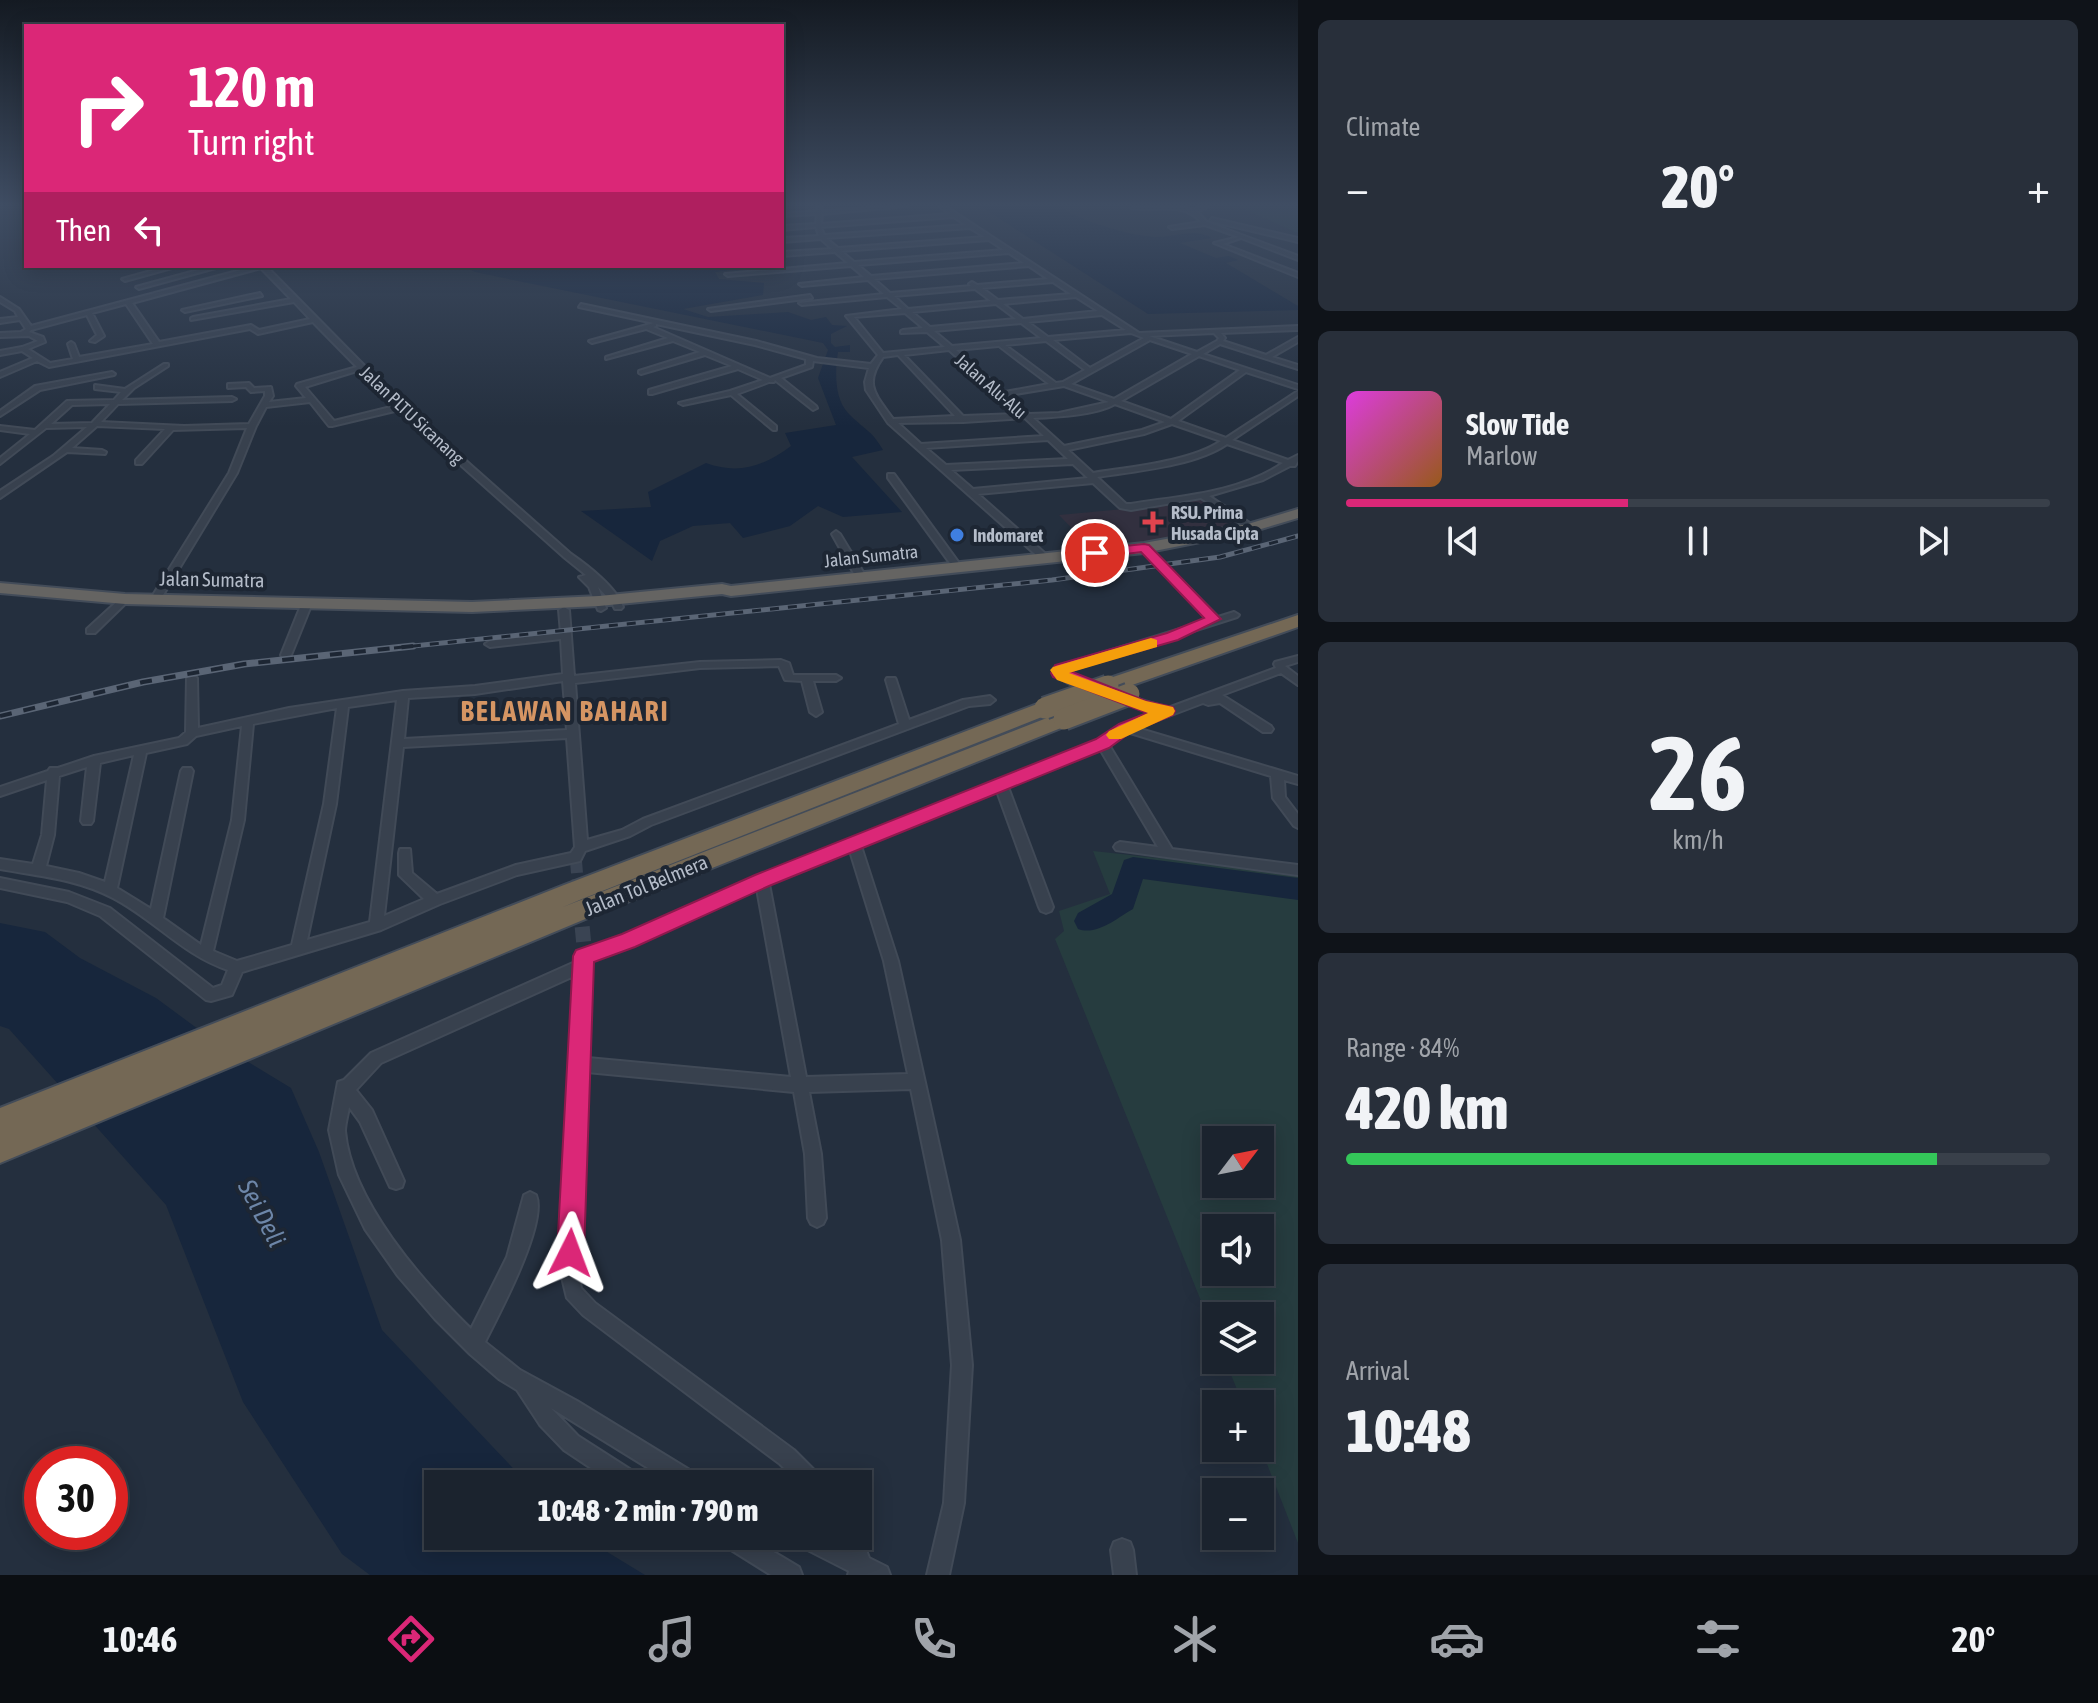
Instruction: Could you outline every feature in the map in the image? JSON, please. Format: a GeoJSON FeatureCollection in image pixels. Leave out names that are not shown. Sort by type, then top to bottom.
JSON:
{"type":"FeatureCollection","features":[{"type":"Feature","properties":{"kind":"highway","name":"Jalan Sumatra"},"geometry":{"type":"LineString","coordinates":[[0,588],[125,599],[472,607],[488,611],[605,600],[725,595],[731,591],[1144,548],[1251,528],[1298,513]]}},
{"type":"Feature","properties":{"kind":"highway","name":"Jalan Tol Belmera"},"geometry":{"type":"LineString","coordinates":[[0,1122],[51,1116],[286,1030],[1054,714],[1108,686],[1298,621]]}},
{"type":"Feature","properties":{"kind":"highway","name":"Jalan Tol Belmera"},"geometry":{"type":"LineString","coordinates":[[0,1148],[51,1116],[257,1018],[1054,714],[1129,694],[1298,636]]}},
{"type":"Feature","properties":{"kind":"street"},"geometry":{"type":"LineString","coordinates":[[155,280],[159,282]]}},
{"type":"Feature","properties":{"kind":"street"},"geometry":{"type":"LineString","coordinates":[[139,287],[169,280]]}},
{"type":"Feature","properties":{"kind":"street"},"geometry":{"type":"LineString","coordinates":[[0,335],[26,332],[215,280]]}},
{"type":"Feature","properties":{"kind":"street","name":"Jalan PLTU Sicanang"},"geometry":{"type":"LineString","coordinates":[[275,280],[400,407],[584,567],[605,600]]}},
{"type":"Feature","properties":{"kind":"street"},"geometry":{"type":"LineString","coordinates":[[802,284],[862,280]]}},
{"type":"Feature","properties":{"kind":"street","name":"Jalan Alu-Alu"},"geometry":{"type":"LineString","coordinates":[[870,280],[1003,394],[1118,502],[1128,507],[1202,495],[1254,480],[1295,462]]}},
{"type":"Feature","properties":{"kind":"street"},"geometry":{"type":"LineString","coordinates":[[966,280],[1089,370]]}},
{"type":"Feature","properties":{"kind":"street"},"geometry":{"type":"LineString","coordinates":[[802,303],[1052,280],[1148,339],[1298,390]]}},
{"type":"Feature","properties":{"kind":"street"},"geometry":{"type":"LineString","coordinates":[[171,292],[205,336]]}},
{"type":"Feature","properties":{"kind":"street"},"geometry":{"type":"LineString","coordinates":[[185,310],[260,295]]}},
{"type":"Feature","properties":{"kind":"street"},"geometry":{"type":"LineString","coordinates":[[881,355],[849,317],[1077,295]]}},
{"type":"Feature","properties":{"kind":"street"},"geometry":{"type":"LineString","coordinates":[[711,309],[822,296],[828,300]]}},
{"type":"Feature","properties":{"kind":"street"},"geometry":{"type":"LineString","coordinates":[[0,299],[22,318],[26,332],[43,340],[23,349],[0,353]]}},
{"type":"Feature","properties":{"kind":"street"},"geometry":{"type":"LineString","coordinates":[[193,319],[295,300]]}},
{"type":"Feature","properties":{"kind":"street"},"geometry":{"type":"LineString","coordinates":[[128,302],[157,345]]}},
{"type":"Feature","properties":{"kind":"street"},"geometry":{"type":"LineString","coordinates":[[0,307],[9,305]]}},
{"type":"Feature","properties":{"kind":"street"},"geometry":{"type":"LineString","coordinates":[[581,306],[813,359],[873,366]]}},
{"type":"Feature","properties":{"kind":"street"},"geometry":{"type":"LineString","coordinates":[[89,313],[101,336],[93,341]]}},
{"type":"Feature","properties":{"kind":"street"},"geometry":{"type":"LineString","coordinates":[[903,332],[1102,313]]}},
{"type":"Feature","properties":{"kind":"street"},"geometry":{"type":"LineString","coordinates":[[0,321],[22,318]]}},
{"type":"Feature","properties":{"kind":"street"},"geometry":{"type":"LineString","coordinates":[[23,349],[49,365],[251,327],[263,331],[315,320]]}},
{"type":"Feature","properties":{"kind":"street"},"geometry":{"type":"LineString","coordinates":[[592,341],[661,323]]}},
{"type":"Feature","properties":{"kind":"street"},"geometry":{"type":"LineString","coordinates":[[647,327],[775,380],[813,408]]}},
{"type":"Feature","properties":{"kind":"street"},"geometry":{"type":"LineString","coordinates":[[881,355],[1134,332],[1298,328]]}},
{"type":"Feature","properties":{"kind":"street"},"geometry":{"type":"LineString","coordinates":[[891,421],[1026,418],[1070,414],[1118,402],[1219,342],[1222,338],[1215,331]]}},
{"type":"Feature","properties":{"kind":"street"},"geometry":{"type":"LineString","coordinates":[[608,358],[701,332]]}},
{"type":"Feature","properties":{"kind":"street"},"geometry":{"type":"LineString","coordinates":[[1065,384],[1148,339]]}},
{"type":"Feature","properties":{"kind":"street"},"geometry":{"type":"LineString","coordinates":[[1267,357],[1298,339]]}},
{"type":"Feature","properties":{"kind":"street"},"geometry":{"type":"LineString","coordinates":[[1219,342],[1298,367]]}},
{"type":"Feature","properties":{"kind":"street"},"geometry":{"type":"LineString","coordinates":[[71,344],[77,361]]}},
{"type":"Feature","properties":{"kind":"street"},"geometry":{"type":"LineString","coordinates":[[1001,345],[1054,385]]}},
{"type":"Feature","properties":{"kind":"street"},"geometry":{"type":"LineString","coordinates":[[641,372],[707,352]]}},
{"type":"Feature","properties":{"kind":"street"},"geometry":{"type":"LineString","coordinates":[[900,354],[963,420]]}},
{"type":"Feature","properties":{"kind":"street"},"geometry":{"type":"LineString","coordinates":[[881,355],[868,376],[870,395],[891,421],[1046,559]]}},
{"type":"Feature","properties":{"kind":"street"},"geometry":{"type":"LineString","coordinates":[[99,357],[103,365]]}},
{"type":"Feature","properties":{"kind":"street"},"geometry":{"type":"LineString","coordinates":[[0,375],[38,358]]}},
{"type":"Feature","properties":{"kind":"street"},"geometry":{"type":"LineString","coordinates":[[683,403],[775,380],[810,366],[813,359]]}},
{"type":"Feature","properties":{"kind":"street"},"geometry":{"type":"LineString","coordinates":[[0,495],[66,450],[126,391],[166,365]]}},
{"type":"Feature","properties":{"kind":"street"},"geometry":{"type":"LineString","coordinates":[[652,392],[739,366]]}},
{"type":"Feature","properties":{"kind":"street"},"geometry":{"type":"LineString","coordinates":[[361,368],[301,384],[309,400],[332,424],[400,407]]}},
{"type":"Feature","properties":{"kind":"street"},"geometry":{"type":"LineString","coordinates":[[1062,449],[1144,432],[1172,422],[1244,370]]}},
{"type":"Feature","properties":{"kind":"street"},"geometry":{"type":"LineString","coordinates":[[0,414],[38,388],[112,374]]}},
{"type":"Feature","properties":{"kind":"street"},"geometry":{"type":"LineString","coordinates":[[1003,394],[1065,384],[1228,442],[1295,462]]}},
{"type":"Feature","properties":{"kind":"street"},"geometry":{"type":"LineString","coordinates":[[155,600],[233,473],[251,426],[265,405],[268,389],[231,386]]}},
{"type":"Feature","properties":{"kind":"street"},"geometry":{"type":"LineString","coordinates":[[98,387],[126,391]]}},
{"type":"Feature","properties":{"kind":"street"},"geometry":{"type":"LineString","coordinates":[[175,400],[186,389]]}},
{"type":"Feature","properties":{"kind":"street"},"geometry":{"type":"LineString","coordinates":[[971,492],[1093,478],[1187,458],[1228,442],[1298,390]]}},
{"type":"Feature","properties":{"kind":"street"},"geometry":{"type":"LineString","coordinates":[[732,393],[773,428]]}},
{"type":"Feature","properties":{"kind":"street"},"geometry":{"type":"LineString","coordinates":[[0,462],[70,403],[212,402],[232,399]]}},
{"type":"Feature","properties":{"kind":"street"},"geometry":{"type":"LineString","coordinates":[[265,405],[309,400]]}},
{"type":"Feature","properties":{"kind":"street"},"geometry":{"type":"LineString","coordinates":[[355,419],[362,426]]}},
{"type":"Feature","properties":{"kind":"street"},"geometry":{"type":"LineString","coordinates":[[0,428],[251,426]]}},
{"type":"Feature","properties":{"kind":"street"},"geometry":{"type":"LineString","coordinates":[[139,462],[170,428]]}},
{"type":"Feature","properties":{"kind":"street"},"geometry":{"type":"LineString","coordinates":[[919,446],[1050,438]]}},
{"type":"Feature","properties":{"kind":"street"},"geometry":{"type":"LineString","coordinates":[[66,450],[102,452]]}},
{"type":"Feature","properties":{"kind":"street"},"geometry":{"type":"LineString","coordinates":[[943,468],[1075,461]]}},
{"type":"Feature","properties":{"kind":"street"},"geometry":{"type":"LineString","coordinates":[[891,476],[958,568]]}},
{"type":"Feature","properties":{"kind":"street"},"geometry":{"type":"LineString","coordinates":[[1202,495],[1251,528]]}},
{"type":"Feature","properties":{"kind":"street"},"geometry":{"type":"LineString","coordinates":[[836,534],[861,577]]}},
{"type":"Feature","properties":{"kind":"street"},"geometry":{"type":"LineString","coordinates":[[1144,548],[1214,619]]}},
{"type":"Feature","properties":{"kind":"street","name":"Jalan PLTU Sicanang"},"geometry":{"type":"LineString","coordinates":[[568,556],[605,600]]}},
{"type":"Feature","properties":{"kind":"street"},"geometry":{"type":"LineString","coordinates":[[91,631],[125,599]]}},
{"type":"Feature","properties":{"kind":"street"},"geometry":{"type":"LineString","coordinates":[[286,655],[307,603]]}},
{"type":"Feature","properties":{"kind":"street"},"geometry":{"type":"LineString","coordinates":[[562,606],[577,855]]}},
{"type":"Feature","properties":{"kind":"street"},"geometry":{"type":"LineString","coordinates":[[1165,712],[1063,677],[1058,670],[1234,615]]}},
{"type":"Feature","properties":{"kind":"street"},"geometry":{"type":"LineString","coordinates":[[490,644],[566,635]]}},
{"type":"Feature","properties":{"kind":"street"},"geometry":{"type":"LineString","coordinates":[[1298,659],[1279,664],[1298,682]]}},
{"type":"Feature","properties":{"kind":"street"},"geometry":{"type":"LineString","coordinates":[[0,792],[54,771],[183,741],[192,733],[248,720],[403,695],[700,665],[784,663],[789,678],[836,678]]}},
{"type":"Feature","properties":{"kind":"street"},"geometry":{"type":"LineString","coordinates":[[671,1470],[550,1396],[524,1384],[474,1343],[393,1258],[364,1212],[336,1135],[335,1113],[344,1087],[361,1068],[376,1058],[583,956],[628,941],[762,881],[1103,744],[1128,727],[1282,669]]}},
{"type":"Feature","properties":{"kind":"street"},"geometry":{"type":"LineString","coordinates":[[192,678],[192,733]]}},
{"type":"Feature","properties":{"kind":"street"},"geometry":{"type":"LineString","coordinates":[[807,679],[816,712]]}},
{"type":"Feature","properties":{"kind":"street"},"geometry":{"type":"LineString","coordinates":[[891,680],[905,725]]}},
{"type":"Feature","properties":{"kind":"street"},"geometry":{"type":"LineString","coordinates":[[376,926],[403,695]]}},
{"type":"Feature","properties":{"kind":"street"},"geometry":{"type":"LineString","coordinates":[[1202,698],[1208,701],[1220,699],[1267,729]]}},
{"type":"Feature","properties":{"kind":"street"},"geometry":{"type":"LineString","coordinates":[[0,864],[62,875],[110,891],[156,919],[185,944],[237,967],[376,926],[516,870],[577,855],[647,822],[905,725],[967,703],[990,700]]}},
{"type":"Feature","properties":{"kind":"street"},"geometry":{"type":"LineString","coordinates":[[298,949],[330,804],[343,706]]}},
{"type":"Feature","properties":{"kind":"street"},"geometry":{"type":"LineString","coordinates":[[205,955],[238,820],[248,720]]}},
{"type":"Feature","properties":{"kind":"street"},"geometry":{"type":"LineString","coordinates":[[1128,727],[1298,780]]}},
{"type":"Feature","properties":{"kind":"street"},"geometry":{"type":"LineString","coordinates":[[397,743],[571,734]]}},
{"type":"Feature","properties":{"kind":"street"},"geometry":{"type":"LineString","coordinates":[[1103,744],[1168,854]]}},
{"type":"Feature","properties":{"kind":"street"},"geometry":{"type":"LineString","coordinates":[[110,891],[141,751]]}},
{"type":"Feature","properties":{"kind":"street"},"geometry":{"type":"LineString","coordinates":[[87,821],[94,760]]}},
{"type":"Feature","properties":{"kind":"street"},"geometry":{"type":"LineString","coordinates":[[38,871],[48,835],[54,771]]}},
{"type":"Feature","properties":{"kind":"street"},"geometry":{"type":"LineString","coordinates":[[156,919],[187,771]]}},
{"type":"Feature","properties":{"kind":"street"},"geometry":{"type":"LineString","coordinates":[[1277,773],[1279,798],[1298,823]]}},
{"type":"Feature","properties":{"kind":"street"},"geometry":{"type":"LineString","coordinates":[[1000,783],[1046,907]]}},
{"type":"Feature","properties":{"kind":"street"},"geometry":{"type":"LineString","coordinates":[[854,844],[891,961],[950,1229],[962,1365],[954,1503],[938,1575]]}},
{"type":"Feature","properties":{"kind":"street"},"geometry":{"type":"LineString","coordinates":[[1120,847],[1298,870]]}},
{"type":"Feature","properties":{"kind":"street"},"geometry":{"type":"LineString","coordinates":[[405,853],[406,875],[435,900]]}},
{"type":"Feature","properties":{"kind":"street"},"geometry":{"type":"LineString","coordinates":[[762,881],[813,1154],[817,1218]]}},
{"type":"Feature","properties":{"kind":"street"},"geometry":{"type":"LineString","coordinates":[[0,883],[91,904],[211,995],[227,990],[237,967]]}},
{"type":"Feature","properties":{"kind":"street"},"geometry":{"type":"LineString","coordinates":[[583,956],[569,1269],[573,1292],[589,1309],[787,1457],[800,1470]]}},
{"type":"Feature","properties":{"kind":"street"},"geometry":{"type":"LineString","coordinates":[[580,1064],[801,1085],[916,1081]]}},
{"type":"Feature","properties":{"kind":"street"},"geometry":{"type":"LineString","coordinates":[[344,1087],[366,1116],[396,1181]]}},
{"type":"Feature","properties":{"kind":"street"},"geometry":{"type":"LineString","coordinates":[[474,1343],[511,1274],[521,1248],[530,1201]]}},
{"type":"Feature","properties":{"kind":"street"},"geometry":{"type":"LineString","coordinates":[[524,1384],[552,1428],[611,1470]]}},
{"type":"Feature","properties":{"kind":"street"},"geometry":{"type":"LineString","coordinates":[[750,1550],[791,1575]]}},
{"type":"Feature","properties":{"kind":"street"},"geometry":{"type":"LineString","coordinates":[[826,1550],[866,1572]]}},
{"type":"Feature","properties":{"kind":"street"},"geometry":{"type":"LineString","coordinates":[[857,1550],[866,1572]]}},
{"type":"Feature","properties":{"kind":"street"},"geometry":{"type":"LineString","coordinates":[[1122,1550],[1125,1575]]}},
{"type":"Feature","properties":{"kind":"shaded area","name":"RSU. Prima Husada Cipta"},"geometry":{"type":"Polygon","coordinates":[[[1202,495],[1251,528],[1143,546],[1093,550],[1059,515],[1124,509],[1202,495]]]}},
{"type":"Feature","properties":{"kind":"green space"},"geometry":{"type":"Polygon","coordinates":[[[1093,851],[1298,873],[1298,1543],[1266,1462],[1274,1462],[1274,1390],[1237,1390],[1231,1374],[1274,1374],[1274,1302],[1202,1303],[1055,939],[1064,931],[1059,911],[1110,894],[1093,851]]]}},
{"type":"Feature","properties":{"kind":"water"},"geometry":{"type":"Polygon","coordinates":[[[512,280],[725,280],[764,283],[763,295],[683,309],[708,317],[788,312],[811,320],[826,317],[832,325],[847,326],[831,334],[831,343],[835,347],[850,345],[850,352],[838,352],[836,376],[840,400],[848,413],[871,433],[883,450],[852,457],[902,512],[843,517],[818,506],[790,526],[743,538],[730,523],[693,526],[660,541],[652,561],[581,511],[651,507],[648,492],[706,463],[729,468],[751,466],[771,459],[791,446],[785,433],[836,425],[818,378],[828,350],[823,343],[512,280]]]}},
{"type":"Feature","properties":{"kind":"water"},"geometry":{"type":"Polygon","coordinates":[[[1094,280],[1254,280],[1298,306],[1298,310],[1148,314],[1094,280]]]}},
{"type":"Feature","properties":{"kind":"water","name":"Sei Deli"},"geometry":{"type":"Polygon","coordinates":[[[0,923],[45,932],[80,958],[156,998],[217,1043],[291,1088],[319,1152],[382,1330],[515,1470],[424,1470],[424,1550],[604,1550],[645,1575],[370,1575],[342,1554],[243,1402],[166,1205],[9,1029],[0,1026],[0,923]]]}},
{"type":"Feature","properties":{"kind":"waterway"},"geometry":{"type":"LineString","coordinates":[[1088,921],[1124,901],[1133,867],[1298,889]]}},
{"type":"Feature","properties":{"kind":"tunnel"},"geometry":{"type":"LineString","coordinates":[[576,861],[578,885]]}},
{"type":"Feature","properties":{"kind":"tunnel"},"geometry":{"type":"LineString","coordinates":[[578,883],[584,946]]}},
{"type":"Feature","properties":{"kind":"railway"},"geometry":{"type":"LineString","coordinates":[[401,647],[1052,580],[1220,557],[1298,536]]}},
{"type":"Feature","properties":{"kind":"railway"},"geometry":{"type":"LineString","coordinates":[[401,647],[413,646]]}},
{"type":"Feature","properties":{"kind":"railway"},"geometry":{"type":"LineString","coordinates":[[0,716],[143,682],[244,664],[401,647]]}},
{"type":"Feature","properties":{"kind":"railway"},"geometry":{"type":"LineString","coordinates":[[394,648],[401,647]]}},
{"type":"Feature","properties":{"kind":"slow traffic"},"geometry":{"type":"LineString","coordinates":[[1115,735],[1167,711],[1143,706],[1063,677],[1058,670],[1151,643]]}},
{"type":"Feature","properties":{"kind":"place","name":"RSU. Prima Husada Cipta"},"geometry":{"type":"Point","coordinates":[1153,522]}},
{"type":"Feature","properties":{"kind":"place","name":"Indomaret"},"geometry":{"type":"Point","coordinates":[957,535]}},
{"type":"Feature","properties":{"kind":"district","name":"BELAWAN BAHARI"},"geometry":{"type":"Point","coordinates":[565,711]}},
{"type":"Feature","properties":{"kind":"route"},"geometry":{"type":"LineString","coordinates":[[570,1253],[583,956],[628,941],[762,881],[1103,744],[1125,728],[1167,711],[1143,706],[1059,673],[1058,670],[1173,636],[1209,624],[1214,619],[1144,548],[1095,553]]}}]}
